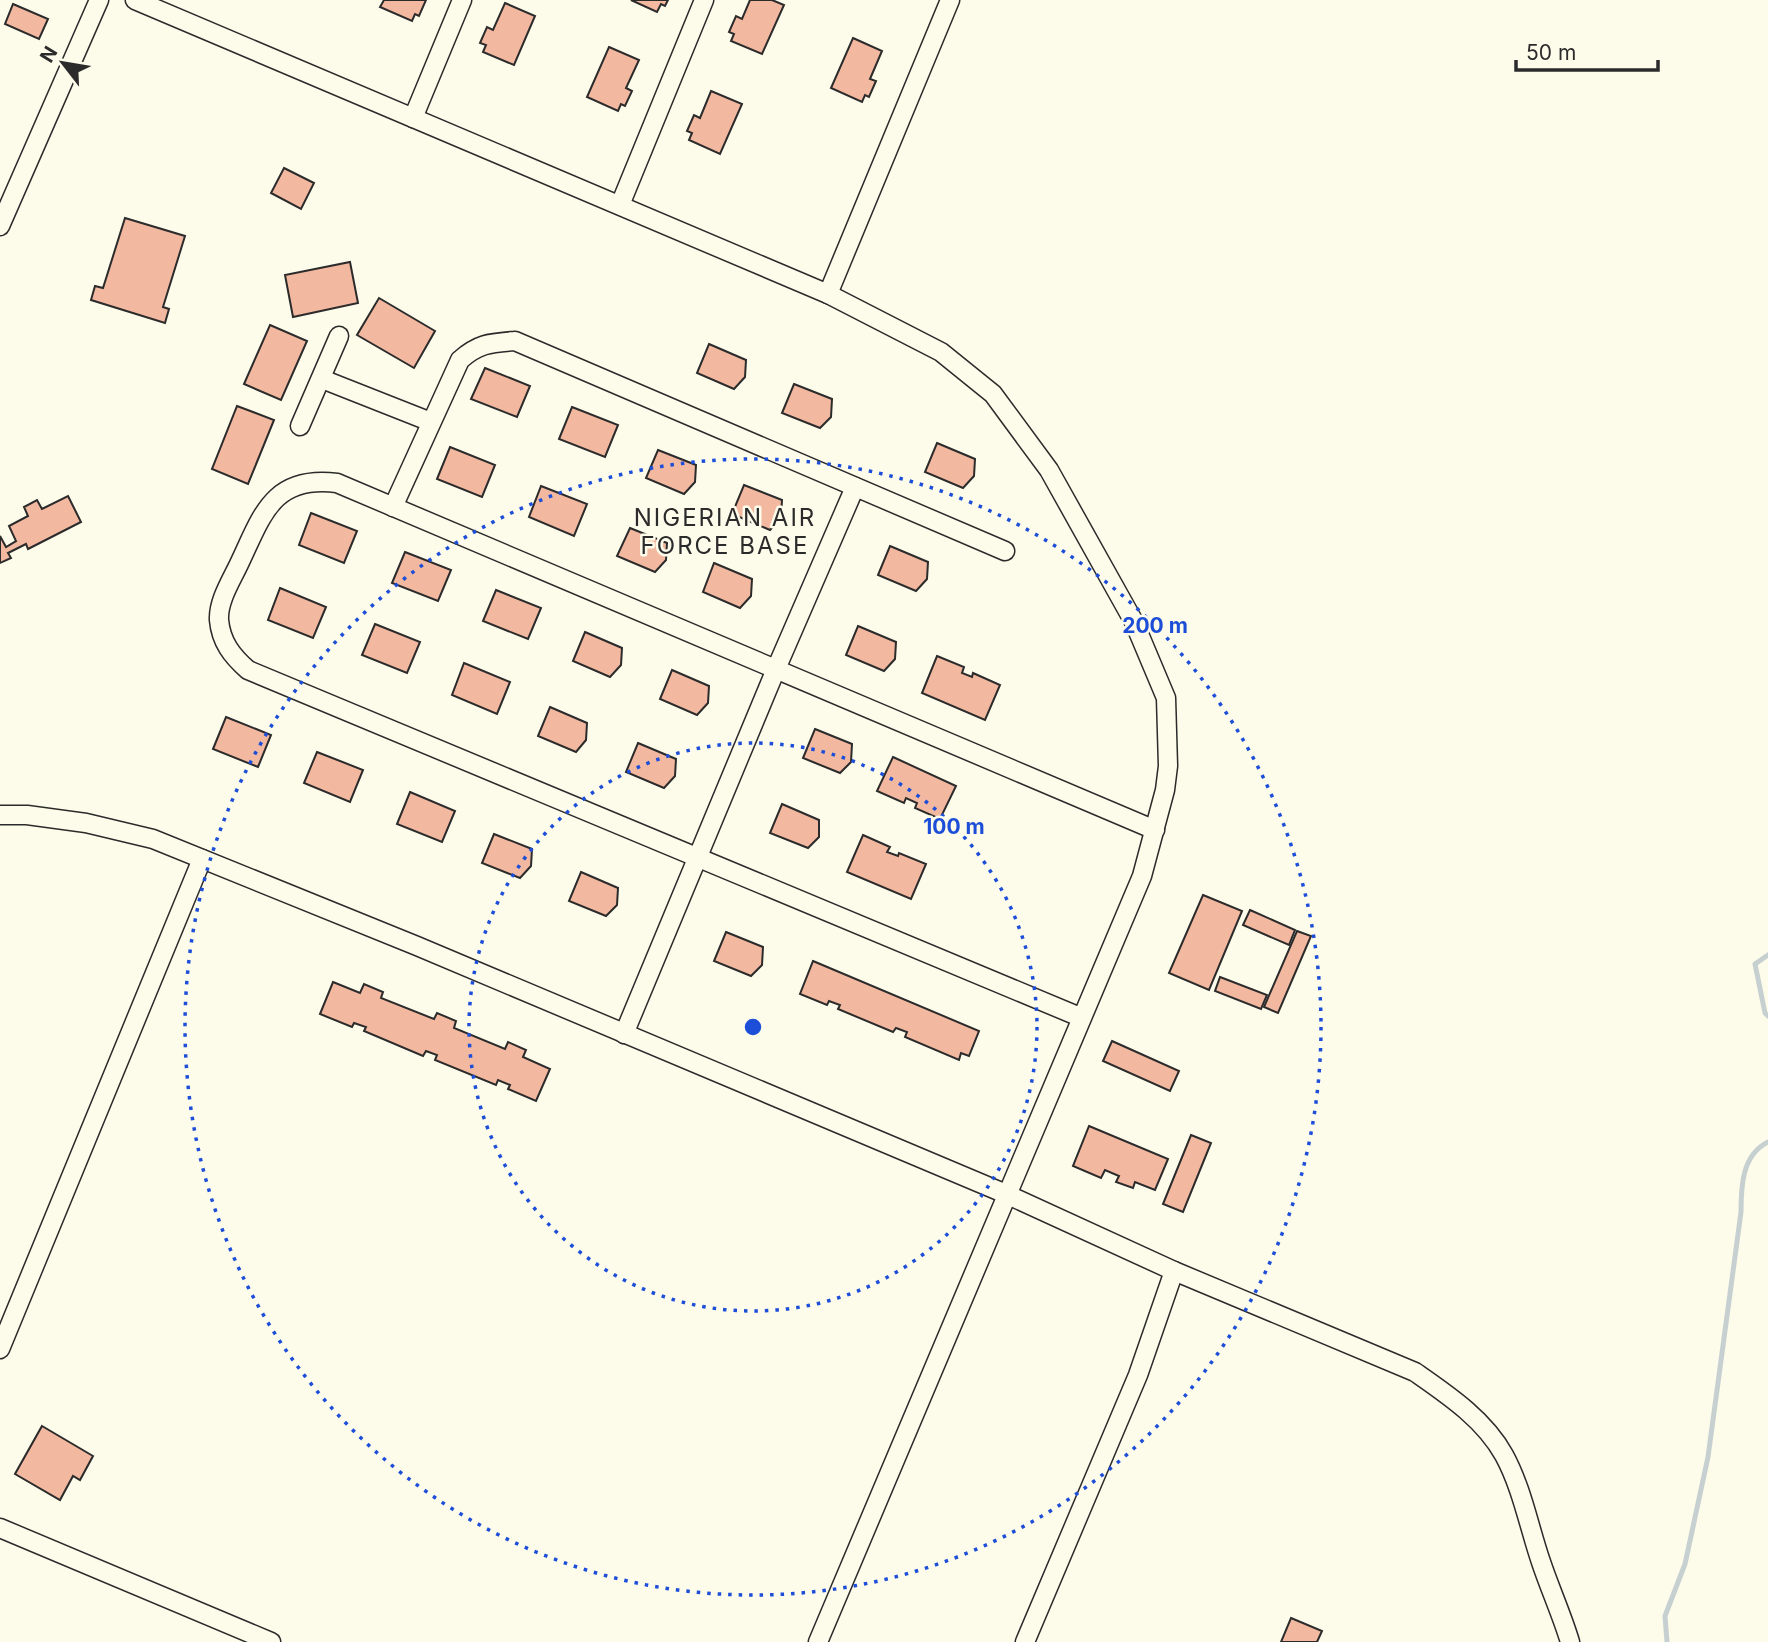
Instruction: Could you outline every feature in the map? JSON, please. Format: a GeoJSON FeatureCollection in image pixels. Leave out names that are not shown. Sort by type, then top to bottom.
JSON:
{"type":"FeatureCollection","features":[{"type":"Feature","properties":{"kind":"street"},"geometry":{"type":"LineString","coordinates":[[0,226],[99,0]]}},
{"type":"Feature","properties":{"kind":"street"},"geometry":{"type":"LineString","coordinates":[[135,0],[828,294],[942,352],[993,394],[1049,470],[1134,622],[1167,698],[1168,766],[1165,790],[1142,876],[1080,1017],[818,1642]]}},
{"type":"Feature","properties":{"kind":"street"},"geometry":{"type":"LineString","coordinates":[[413,118],[462,0]]}},
{"type":"Feature","properties":{"kind":"street"},"geometry":{"type":"LineString","coordinates":[[620,205],[704,0]]}},
{"type":"Feature","properties":{"kind":"street"},"geometry":{"type":"LineString","coordinates":[[828,294],[950,0]]}},
{"type":"Feature","properties":{"kind":"street"},"geometry":{"type":"LineString","coordinates":[[300,426],[339,336]]}},
{"type":"Feature","properties":{"kind":"street"},"geometry":{"type":"LineString","coordinates":[[393,507],[460,360],[471,350],[485,344],[515,341],[1005,551]]}},
{"type":"Feature","properties":{"kind":"street"},"geometry":{"type":"LineString","coordinates":[[322,379],[431,422]]}},
{"type":"Feature","properties":{"kind":"street"},"geometry":{"type":"LineString","coordinates":[[1080,1017],[248,670],[231,655],[222,636],[219,618],[222,600],[265,509],[280,495],[299,484],[317,481],[337,483],[1154,830]]}},
{"type":"Feature","properties":{"kind":"street"},"geometry":{"type":"LineString","coordinates":[[624,1034],[776,669],[855,488]]}},
{"type":"Feature","properties":{"kind":"street"},"geometry":{"type":"LineString","coordinates":[[0,815],[27,815],[86,823],[153,839],[1006,1194],[1174,1271],[1415,1372],[1477,1420],[1504,1455],[1570,1642]]}},
{"type":"Feature","properties":{"kind":"street"},"geometry":{"type":"LineString","coordinates":[[0,1349],[202,859]]}},
{"type":"Feature","properties":{"kind":"street"},"geometry":{"type":"LineString","coordinates":[[1025,1642],[1138,1375],[1174,1271]]}},
{"type":"Feature","properties":{"kind":"street"},"geometry":{"type":"LineString","coordinates":[[0,1528],[271,1642]]}},
{"type":"Feature","properties":{"kind":"building"},"geometry":{"type":"Polygon","coordinates":[[[384,0],[426,0],[419,16],[415,14],[412,21],[380,7],[384,0]]]}},
{"type":"Feature","properties":{"kind":"building"},"geometry":{"type":"Polygon","coordinates":[[[631,0],[668,0],[665,6],[661,4],[657,12],[631,0]]]}},
{"type":"Feature","properties":{"kind":"building"},"geometry":{"type":"Polygon","coordinates":[[[750,0],[772,0],[784,5],[762,54],[731,41],[734,34],[729,32],[736,16],[742,19],[750,0]]]}},
{"type":"Feature","properties":{"kind":"building"},"geometry":{"type":"Polygon","coordinates":[[[505,3],[535,16],[514,65],[483,52],[486,45],[480,43],[487,27],[493,30],[505,3]]]}},
{"type":"Feature","properties":{"kind":"building"},"geometry":{"type":"Polygon","coordinates":[[[13,4],[48,19],[39,39],[5,24],[13,4]]]}},
{"type":"Feature","properties":{"kind":"building"},"geometry":{"type":"Polygon","coordinates":[[[853,38],[882,51],[870,79],[876,81],[869,97],[865,95],[862,102],[831,88],[853,38]]]}},
{"type":"Feature","properties":{"kind":"building"},"geometry":{"type":"Polygon","coordinates":[[[609,47],[639,60],[626,88],[632,91],[625,106],[621,104],[618,111],[587,97],[609,47]]]}},
{"type":"Feature","properties":{"kind":"building"},"geometry":{"type":"Polygon","coordinates":[[[711,91],[742,104],[720,154],[689,140],[692,133],[687,131],[694,115],[700,118],[711,91]]]}},
{"type":"Feature","properties":{"kind":"building"},"geometry":{"type":"Polygon","coordinates":[[[284,168],[314,183],[301,209],[271,193],[284,168]]]}},
{"type":"Feature","properties":{"kind":"building"},"geometry":{"type":"Polygon","coordinates":[[[125,218],[185,236],[163,307],[169,309],[165,323],[91,300],[95,286],[103,288],[125,218]]]}},
{"type":"Feature","properties":{"kind":"building"},"geometry":{"type":"Polygon","coordinates":[[[350,262],[358,303],[293,317],[285,275],[350,262]]]}},
{"type":"Feature","properties":{"kind":"building"},"geometry":{"type":"Polygon","coordinates":[[[379,298],[435,331],[414,368],[357,335],[379,298]]]}},
{"type":"Feature","properties":{"kind":"building"},"geometry":{"type":"Polygon","coordinates":[[[270,325],[307,341],[281,400],[244,384],[270,325]]]}},
{"type":"Feature","properties":{"kind":"building"},"geometry":{"type":"Polygon","coordinates":[[[709,344],[746,360],[745,377],[734,389],[697,373],[709,344]]]}},
{"type":"Feature","properties":{"kind":"building"},"geometry":{"type":"Polygon","coordinates":[[[485,368],[530,386],[517,417],[471,399],[485,368]]]}},
{"type":"Feature","properties":{"kind":"building"},"geometry":{"type":"Polygon","coordinates":[[[794,384],[832,399],[831,417],[820,428],[782,413],[794,384]]]}},
{"type":"Feature","properties":{"kind":"building"},"geometry":{"type":"Polygon","coordinates":[[[237,406],[274,420],[248,484],[212,469],[237,406]]]}},
{"type":"Feature","properties":{"kind":"building"},"geometry":{"type":"Polygon","coordinates":[[[572,407],[618,425],[605,457],[559,439],[572,407]]]}},
{"type":"Feature","properties":{"kind":"building"},"geometry":{"type":"Polygon","coordinates":[[[937,443],[975,459],[974,476],[963,488],[925,472],[937,443]]]}},
{"type":"Feature","properties":{"kind":"building"},"geometry":{"type":"Polygon","coordinates":[[[450,447],[495,465],[482,497],[437,479],[450,447]]]}},
{"type":"Feature","properties":{"kind":"building"},"geometry":{"type":"Polygon","coordinates":[[[658,450],[696,465],[695,482],[684,494],[646,478],[658,450]]]}},
{"type":"Feature","properties":{"kind":"building"},"geometry":{"type":"Polygon","coordinates":[[[744,485],[782,500],[781,518],[770,530],[732,514],[744,485]]]}},
{"type":"Feature","properties":{"kind":"building"},"geometry":{"type":"Polygon","coordinates":[[[541,486],[587,504],[574,536],[529,517],[541,486]]]}},
{"type":"Feature","properties":{"kind":"building"},"geometry":{"type":"Polygon","coordinates":[[[68,496],[81,522],[28,549],[26,544],[8,553],[11,558],[0,563],[0,536],[6,547],[16,541],[9,526],[28,516],[24,507],[37,500],[42,509],[68,496]]]}},
{"type":"Feature","properties":{"kind":"building"},"geometry":{"type":"Polygon","coordinates":[[[311,513],[357,531],[344,563],[299,545],[311,513]]]}},
{"type":"Feature","properties":{"kind":"building"},"geometry":{"type":"Polygon","coordinates":[[[630,528],[667,543],[666,560],[655,572],[617,556],[630,528]]]}},
{"type":"Feature","properties":{"kind":"building"},"geometry":{"type":"Polygon","coordinates":[[[890,546],[928,562],[927,579],[916,591],[878,575],[890,546]]]}},
{"type":"Feature","properties":{"kind":"building"},"geometry":{"type":"Polygon","coordinates":[[[405,552],[451,570],[438,601],[392,583],[405,552]]]}},
{"type":"Feature","properties":{"kind":"building"},"geometry":{"type":"Polygon","coordinates":[[[714,563],[752,579],[751,596],[740,608],[703,592],[714,563]]]}},
{"type":"Feature","properties":{"kind":"building"},"geometry":{"type":"Polygon","coordinates":[[[280,588],[326,607],[313,638],[268,620],[280,588]]]}},
{"type":"Feature","properties":{"kind":"building"},"geometry":{"type":"Polygon","coordinates":[[[496,590],[541,608],[528,639],[483,621],[496,590]]]}},
{"type":"Feature","properties":{"kind":"building"},"geometry":{"type":"Polygon","coordinates":[[[375,624],[420,642],[407,673],[362,655],[375,624]]]}},
{"type":"Feature","properties":{"kind":"building"},"geometry":{"type":"Polygon","coordinates":[[[858,626],[896,642],[895,659],[884,671],[846,655],[858,626]]]}},
{"type":"Feature","properties":{"kind":"building"},"geometry":{"type":"Polygon","coordinates":[[[585,632],[622,648],[621,665],[610,677],[573,661],[585,632]]]}},
{"type":"Feature","properties":{"kind":"building"},"geometry":{"type":"Polygon","coordinates":[[[937,656],[964,667],[962,673],[972,677],[973,673],[1000,685],[985,720],[922,693],[937,656]]]}},
{"type":"Feature","properties":{"kind":"building"},"geometry":{"type":"Polygon","coordinates":[[[464,663],[510,682],[497,714],[452,695],[464,663]]]}},
{"type":"Feature","properties":{"kind":"building"},"geometry":{"type":"Polygon","coordinates":[[[672,670],[709,686],[708,703],[697,715],[660,699],[672,670]]]}},
{"type":"Feature","properties":{"kind":"building"},"geometry":{"type":"Polygon","coordinates":[[[550,707],[587,723],[586,740],[576,752],[538,736],[550,707]]]}},
{"type":"Feature","properties":{"kind":"building"},"geometry":{"type":"Polygon","coordinates":[[[226,717],[271,735],[258,767],[213,749],[226,717]]]}},
{"type":"Feature","properties":{"kind":"building"},"geometry":{"type":"Polygon","coordinates":[[[815,729],[852,744],[851,762],[840,773],[803,758],[815,729]]]}},
{"type":"Feature","properties":{"kind":"building"},"geometry":{"type":"Polygon","coordinates":[[[638,743],[676,759],[675,776],[664,788],[626,772],[638,743]]]}},
{"type":"Feature","properties":{"kind":"building"},"geometry":{"type":"Polygon","coordinates":[[[317,752],[363,770],[350,802],[304,783],[317,752]]]}},
{"type":"Feature","properties":{"kind":"building"},"geometry":{"type":"Polygon","coordinates":[[[893,757],[956,786],[940,819],[915,808],[917,803],[906,798],[904,803],[877,791],[893,757]]]}},
{"type":"Feature","properties":{"kind":"building"},"geometry":{"type":"Polygon","coordinates":[[[410,792],[455,811],[442,842],[397,824],[410,792]]]}},
{"type":"Feature","properties":{"kind":"building"},"geometry":{"type":"Polygon","coordinates":[[[782,804],[819,820],[819,837],[808,848],[770,833],[782,804]]]}},
{"type":"Feature","properties":{"kind":"building"},"geometry":{"type":"Polygon","coordinates":[[[494,834],[532,849],[531,866],[520,878],[482,863],[494,834]]]}},
{"type":"Feature","properties":{"kind":"building"},"geometry":{"type":"Polygon","coordinates":[[[863,835],[890,847],[887,852],[898,856],[899,853],[926,864],[911,899],[847,872],[863,835]]]}},
{"type":"Feature","properties":{"kind":"building"},"geometry":{"type":"Polygon","coordinates":[[[581,872],[618,888],[617,905],[606,916],[569,901],[581,872]]]}},
{"type":"Feature","properties":{"kind":"building"},"geometry":{"type":"Polygon","coordinates":[[[1203,895],[1242,911],[1209,990],[1169,973],[1203,895]]]}},
{"type":"Feature","properties":{"kind":"building"},"geometry":{"type":"Polygon","coordinates":[[[1250,910],[1295,930],[1289,945],[1243,925],[1250,910]]]}},
{"type":"Feature","properties":{"kind":"building"},"geometry":{"type":"Polygon","coordinates":[[[1297,931],[1311,936],[1278,1013],[1264,1007],[1297,931]]]}},
{"type":"Feature","properties":{"kind":"building"},"geometry":{"type":"Polygon","coordinates":[[[726,932],[763,947],[762,965],[751,976],[714,961],[726,932]]]}},
{"type":"Feature","properties":{"kind":"building"},"geometry":{"type":"Polygon","coordinates":[[[813,961],[979,1031],[969,1056],[961,1053],[959,1060],[905,1037],[907,1032],[896,1028],[893,1032],[838,1009],[840,1005],[829,1001],[827,1005],[800,994],[813,961]]]}},
{"type":"Feature","properties":{"kind":"building"},"geometry":{"type":"Polygon","coordinates":[[[1220,977],[1267,995],[1261,1009],[1215,991],[1220,977]]]}},
{"type":"Feature","properties":{"kind":"building"},"geometry":{"type":"Polygon","coordinates":[[[333,982],[360,993],[364,984],[383,992],[381,998],[434,1019],[437,1013],[456,1021],[454,1028],[505,1049],[508,1042],[526,1050],[523,1057],[550,1069],[536,1101],[508,1089],[510,1085],[498,1080],[496,1085],[435,1060],[437,1055],[426,1051],[423,1056],[364,1031],[366,1027],[354,1023],[352,1027],[320,1014],[333,982]]]}},
{"type":"Feature","properties":{"kind":"building"},"geometry":{"type":"Polygon","coordinates":[[[1112,1041],[1179,1071],[1170,1091],[1103,1061],[1112,1041]]]}},
{"type":"Feature","properties":{"kind":"building"},"geometry":{"type":"Polygon","coordinates":[[[1089,1126],[1168,1159],[1155,1190],[1135,1182],[1133,1188],[1116,1182],[1119,1176],[1105,1170],[1101,1178],[1073,1166],[1089,1126]]]}},
{"type":"Feature","properties":{"kind":"building"},"geometry":{"type":"Polygon","coordinates":[[[1191,1135],[1211,1143],[1183,1212],[1163,1204],[1191,1135]]]}},
{"type":"Feature","properties":{"kind":"building"},"geometry":{"type":"Polygon","coordinates":[[[42,1426],[93,1456],[80,1480],[73,1476],[60,1500],[15,1474],[42,1426]]]}},
{"type":"Feature","properties":{"kind":"building"},"geometry":{"type":"Polygon","coordinates":[[[1291,1618],[1322,1631],[1317,1642],[1281,1642],[1291,1618]]]}},
{"type":"Feature","properties":{"kind":"waterway"},"geometry":{"type":"LineString","coordinates":[[1768,955],[1755,964],[1765,1013],[1768,1016]]}},
{"type":"Feature","properties":{"kind":"waterway"},"geometry":{"type":"LineString","coordinates":[[1667,1642],[1665,1616],[1685,1564],[1708,1457],[1745,1172],[1753,1155],[1768,1142]]}},
{"type":"Feature","properties":{"kind":"district","name":"NIGERIAN AIR FORCE BASE"},"geometry":{"type":"Point","coordinates":[725,531]}}]}
